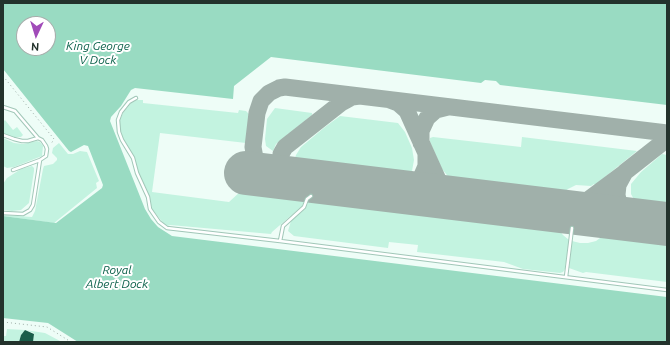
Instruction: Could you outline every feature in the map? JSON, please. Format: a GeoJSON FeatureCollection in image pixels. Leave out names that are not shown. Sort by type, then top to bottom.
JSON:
{"type":"FeatureCollection","features":[{"type":"Feature","properties":{"kind":"lane"},"geometry":{"type":"LineString","coordinates":[[136,98],[129,102],[121,112],[118,120],[118,128],[122,140],[133,158],[137,173],[148,197],[150,209],[159,222],[168,228],[667,290]]}},
{"type":"Feature","properties":{"kind":"lane"},"geometry":{"type":"LineString","coordinates":[[3,107],[15,111],[38,138],[45,143],[47,149],[46,156],[40,160],[13,170]]}},
{"type":"Feature","properties":{"kind":"lane"},"geometry":{"type":"LineString","coordinates":[[3,135],[22,141],[38,138]]}},
{"type":"Feature","properties":{"kind":"lane"},"geometry":{"type":"LineString","coordinates":[[3,213],[22,214],[30,210],[33,205],[40,160]]}},
{"type":"Feature","properties":{"kind":"lane"},"geometry":{"type":"LineString","coordinates":[[280,241],[283,226],[304,208],[307,199],[311,196]]}},
{"type":"Feature","properties":{"kind":"lane"},"geometry":{"type":"LineString","coordinates":[[566,277],[572,228]]}},
{"type":"Feature","properties":{"kind":"path"},"geometry":{"type":"LineString","coordinates":[[3,76],[54,139],[51,145]]}},
{"type":"Feature","properties":{"kind":"path"},"geometry":{"type":"LineString","coordinates":[[3,322],[47,327],[71,342]]}},
{"type":"Feature","properties":{"kind":"shaded area"},"geometry":{"type":"Polygon","coordinates":[[[137,100],[143,100],[143,103],[238,113],[239,110],[246,111],[249,114],[246,143],[160,133],[152,192],[229,202],[241,191],[305,199],[302,206],[271,234],[168,226],[164,224],[152,209],[146,188],[137,170],[132,154],[123,139],[120,128],[120,120],[123,113],[131,103],[137,100]]]}},
{"type":"Feature","properties":{"kind":"shaded area"},"geometry":{"type":"Polygon","coordinates":[[[275,108],[312,113],[312,115],[276,144],[273,151],[266,146],[265,139],[267,119],[275,108]]]}},
{"type":"Feature","properties":{"kind":"shaded area"},"geometry":{"type":"Polygon","coordinates":[[[340,116],[398,123],[405,132],[412,148],[414,160],[412,173],[410,175],[294,161],[301,147],[340,116]]]}},
{"type":"Feature","properties":{"kind":"shaded area"},"geometry":{"type":"Polygon","coordinates":[[[5,120],[13,130],[17,127],[23,135],[21,137],[13,137],[3,133],[3,122],[5,120]]]}},
{"type":"Feature","properties":{"kind":"shaded area"},"geometry":{"type":"Polygon","coordinates":[[[433,137],[521,147],[522,137],[637,151],[595,185],[576,185],[562,194],[451,180],[442,169],[430,142],[430,138],[433,137]]]}},
{"type":"Feature","properties":{"kind":"shaded area"},"geometry":{"type":"Polygon","coordinates":[[[3,138],[14,143],[23,144],[37,141],[40,142],[43,146],[42,156],[14,167],[7,168],[3,166],[3,138]]]}},
{"type":"Feature","properties":{"kind":"shaded area"},"geometry":{"type":"Polygon","coordinates":[[[59,143],[68,154],[73,154],[80,151],[87,152],[99,181],[96,183],[97,188],[54,223],[3,216],[32,217],[35,211],[44,166],[53,164],[57,160],[52,153],[53,148],[59,143]]]}},
{"type":"Feature","properties":{"kind":"shaded area"},"geometry":{"type":"Polygon","coordinates":[[[662,154],[667,155],[667,207],[636,203],[631,194],[631,184],[641,172],[662,154]]]}},
{"type":"Feature","properties":{"kind":"shaded area"},"geometry":{"type":"Polygon","coordinates":[[[32,166],[34,171],[29,203],[21,210],[3,210],[3,184],[7,178],[21,169],[32,166]]]}},
{"type":"Feature","properties":{"kind":"shaded area"},"geometry":{"type":"Polygon","coordinates":[[[310,199],[558,229],[569,240],[565,269],[560,273],[523,269],[504,262],[417,252],[418,245],[389,242],[388,248],[294,236],[288,231],[291,221],[305,209],[310,199]]]}},
{"type":"Feature","properties":{"kind":"shaded area"},"geometry":{"type":"Polygon","coordinates":[[[604,235],[667,242],[667,282],[586,272],[583,273],[569,268],[572,241],[588,243],[596,241],[604,235]]]}},
{"type":"Feature","properties":{"kind":"shaded area"},"geometry":{"type":"Polygon","coordinates":[[[7,329],[25,330],[21,335],[19,342],[3,341],[3,336],[6,336],[7,329]]]}},
{"type":"Feature","properties":{"kind":"shaded area"},"geometry":{"type":"Polygon","coordinates":[[[25,330],[45,333],[60,341],[33,342],[34,333],[25,330]]]}},
{"type":"Feature","properties":{"kind":"water"},"geometry":{"type":"Polygon","coordinates":[[[3,3],[667,3],[667,105],[500,85],[496,81],[485,80],[481,83],[271,57],[234,86],[233,99],[135,88],[131,90],[121,106],[111,117],[110,121],[145,209],[158,227],[172,236],[667,297],[667,342],[78,342],[48,323],[3,318],[3,216],[56,223],[102,188],[103,185],[88,146],[84,145],[71,152],[3,69],[3,3]]]}},
{"type":"Feature","properties":{"kind":"building"},"geometry":{"type":"Polygon","coordinates":[[[25,330],[34,334],[33,342],[19,342],[21,335],[25,330]]]}},
{"type":"Feature","properties":{"kind":"taxiway"},"geometry":{"type":"LineString","coordinates":[[279,177],[260,167],[255,158],[253,147],[257,113],[261,101],[269,93],[285,87],[667,133]]}},
{"type":"Feature","properties":{"kind":"taxiway"},"geometry":{"type":"LineString","coordinates":[[296,179],[286,173],[281,165],[281,154],[285,147],[341,103],[352,97],[360,96]]}},
{"type":"Feature","properties":{"kind":"taxiway"},"geometry":{"type":"LineString","coordinates":[[390,100],[398,103],[407,111],[439,182],[452,194],[468,200]]}},
{"type":"Feature","properties":{"kind":"taxiway"},"geometry":{"type":"LineString","coordinates":[[421,143],[421,131],[427,118],[436,110],[448,107]]}},
{"type":"Feature","properties":{"kind":"taxiway"},"geometry":{"type":"LineString","coordinates":[[637,221],[619,204],[617,195],[618,185],[625,172],[667,139]]}},
{"type":"Feature","properties":{"kind":"taxiway"},"geometry":{"type":"LineString","coordinates":[[395,191],[412,187],[420,180],[426,166],[426,154]]}},
{"type":"Feature","properties":{"kind":"taxiway"},"geometry":{"type":"LineString","coordinates":[[558,211],[577,208],[624,173]]}},
{"type":"Feature","properties":{"kind":"runway"},"geometry":{"type":"LineString","coordinates":[[246,173],[667,224]]}},
{"type":"Feature","properties":{"kind":"water label","name":"King George V Dock"},"geometry":{"type":"Point","coordinates":[98,53]}},
{"type":"Feature","properties":{"kind":"water label","name":"Royal Albert Dock"},"geometry":{"type":"Point","coordinates":[117,277]}}]}
